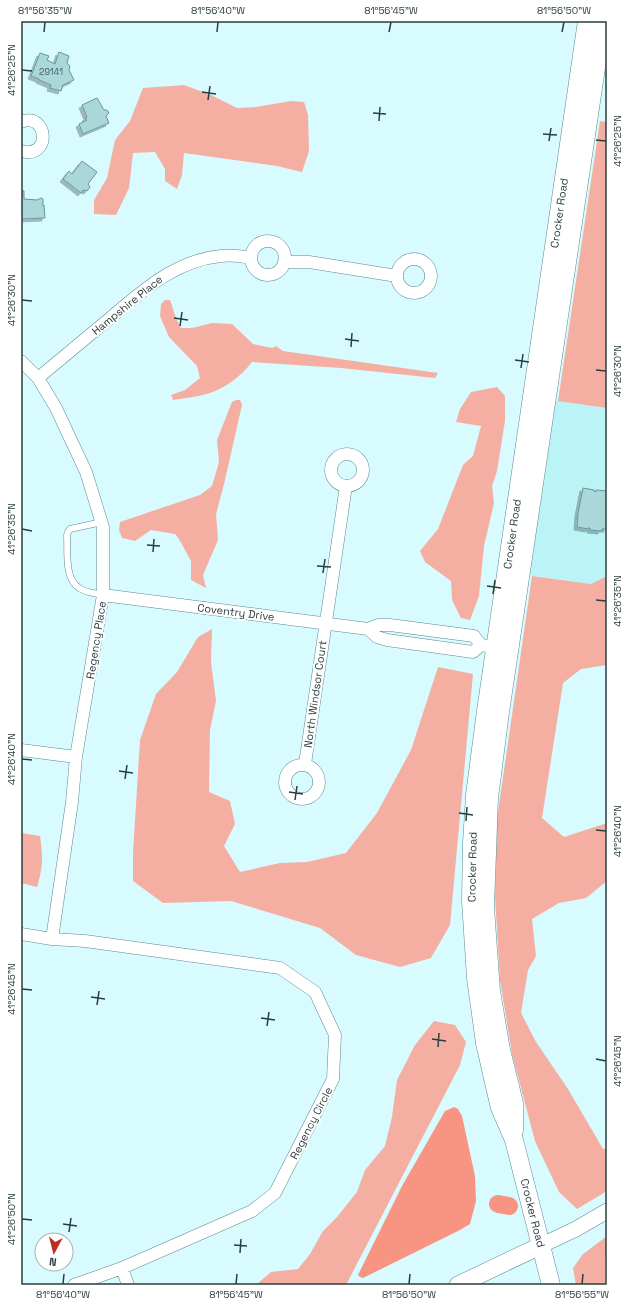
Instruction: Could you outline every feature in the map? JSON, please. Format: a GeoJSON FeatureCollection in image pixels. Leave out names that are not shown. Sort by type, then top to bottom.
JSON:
{"type":"FeatureCollection","features":[{"type":"Feature","properties":{"kind":"main road","name":"Crocker Road"},"geometry":{"type":"LineString","coordinates":[[551,1285],[514,1140],[500,1108],[485,1043],[478,989],[471,901],[473,821],[495,647],[587,21]]}},
{"type":"Feature","properties":{"kind":"main road","name":"Crocker Road"},"geometry":{"type":"LineString","coordinates":[[514,1140],[514,1103],[501,1050],[491,991],[486,908],[495,647],[603,21]]}},
{"type":"Feature","properties":{"kind":"main road"},"geometry":{"type":"LineString","coordinates":[[458,1285],[542,1245]]}},
{"type":"Feature","properties":{"kind":"street"},"geometry":{"type":"LineString","coordinates":[[21,122],[31,120],[38,124],[44,137],[42,143],[32,152],[21,151]]}},
{"type":"Feature","properties":{"kind":"street"},"geometry":{"type":"LineString","coordinates":[[271,242],[281,247],[284,252],[284,262],[282,267],[275,274],[264,274],[255,268],[251,258],[252,252],[260,244],[271,242]]}},
{"type":"Feature","properties":{"kind":"street","name":"Hampshire Place"},"geometry":{"type":"LineString","coordinates":[[38,378],[135,297],[166,274],[194,262],[220,256],[234,255],[251,258]]}},
{"type":"Feature","properties":{"kind":"street"},"geometry":{"type":"LineString","coordinates":[[284,262],[309,262],[397,276]]}},
{"type":"Feature","properties":{"kind":"street","name":"Regency Place"},"geometry":{"type":"LineString","coordinates":[[21,361],[38,378],[56,408],[86,472],[103,527],[103,594],[76,757],[72,802],[52,939]]}},
{"type":"Feature","properties":{"kind":"street","name":"North Windsor Court"},"geometry":{"type":"LineString","coordinates":[[305,764],[346,486]]}},
{"type":"Feature","properties":{"kind":"street","name":"Coventry Drive"},"geometry":{"type":"LineString","coordinates":[[103,594],[368,629],[390,625],[474,636],[495,647]]}},
{"type":"Feature","properties":{"kind":"street"},"geometry":{"type":"LineString","coordinates":[[21,750],[76,757]]}},
{"type":"Feature","properties":{"kind":"street","name":"Regency Circle"},"geometry":{"type":"LineString","coordinates":[[21,934],[52,939],[85,941],[280,968],[315,992],[335,1035],[334,1079],[275,1193],[252,1211],[122,1268],[74,1285]]}},
{"type":"Feature","properties":{"kind":"street"},"geometry":{"type":"LineString","coordinates":[[542,1245],[576,1229],[607,1211]]}},
{"type":"Feature","properties":{"kind":"street"},"geometry":{"type":"LineString","coordinates":[[122,1268],[128,1285]]}},
{"type":"Feature","properties":{"kind":"lane"},"geometry":{"type":"LineString","coordinates":[[102,522],[70,529],[67,535],[68,569],[70,577],[79,588],[87,592],[103,594]]}},
{"type":"Feature","properties":{"kind":"shaded area"},"geometry":{"type":"Polygon","coordinates":[[[184,85],[211,95],[237,108],[256,107],[291,101],[304,102],[308,115],[309,151],[302,172],[277,166],[184,153],[182,175],[177,189],[165,181],[165,169],[155,152],[133,153],[129,188],[116,215],[94,214],[94,200],[107,178],[115,140],[130,121],[143,88],[184,85]]]}},
{"type":"Feature","properties":{"kind":"shaded area"},"geometry":{"type":"Polygon","coordinates":[[[600,121],[607,122],[607,408],[558,401],[600,121]]]}},
{"type":"Feature","properties":{"kind":"shaded area"},"geometry":{"type":"Polygon","coordinates":[[[165,300],[170,300],[181,328],[192,328],[212,323],[232,324],[253,344],[272,348],[276,346],[283,351],[438,373],[435,378],[341,368],[252,362],[238,377],[214,392],[173,400],[171,395],[185,390],[200,378],[197,366],[169,337],[160,316],[161,304],[165,300]]]}},
{"type":"Feature","properties":{"kind":"shaded area"},"geometry":{"type":"Polygon","coordinates":[[[497,387],[505,396],[505,421],[497,471],[492,486],[494,503],[484,546],[479,596],[470,620],[461,618],[452,600],[451,581],[425,562],[420,551],[438,529],[463,465],[473,456],[481,426],[456,422],[460,409],[471,392],[497,387]]]}},
{"type":"Feature","properties":{"kind":"shaded area"},"geometry":{"type":"Polygon","coordinates":[[[240,400],[242,405],[216,514],[218,540],[203,575],[206,588],[191,580],[191,561],[175,534],[151,530],[135,541],[122,538],[119,530],[120,522],[200,495],[212,486],[219,462],[217,440],[232,402],[240,400]]]}},
{"type":"Feature","properties":{"kind":"shaded area"},"geometry":{"type":"Polygon","coordinates":[[[552,400],[607,408],[607,576],[591,584],[527,575],[552,400]]]}},
{"type":"Feature","properties":{"kind":"shaded area"},"geometry":{"type":"Polygon","coordinates":[[[532,576],[591,584],[607,576],[607,665],[581,669],[563,683],[542,818],[564,837],[607,823],[607,881],[586,898],[559,903],[532,919],[536,956],[528,970],[521,1013],[536,1042],[568,1089],[603,1149],[607,1148],[607,1191],[577,1209],[559,1192],[535,1141],[512,1054],[500,980],[495,896],[497,819],[532,576]]]}},
{"type":"Feature","properties":{"kind":"shaded area"},"geometry":{"type":"Polygon","coordinates":[[[212,629],[211,662],[216,701],[210,730],[209,792],[230,801],[235,824],[224,846],[240,872],[280,863],[307,862],[346,853],[377,813],[411,750],[438,667],[473,674],[450,925],[431,958],[400,967],[356,955],[320,928],[231,901],[163,903],[133,881],[133,853],[140,740],[156,694],[177,672],[198,637],[212,629]]]}},
{"type":"Feature","properties":{"kind":"shaded area"},"geometry":{"type":"Polygon","coordinates":[[[21,833],[40,836],[42,862],[37,887],[21,883],[21,833]]]}},
{"type":"Feature","properties":{"kind":"shaded area"},"geometry":{"type":"Polygon","coordinates":[[[434,1021],[455,1025],[466,1042],[460,1065],[346,1285],[248,1285],[257,1284],[271,1272],[298,1269],[310,1254],[323,1231],[337,1217],[357,1192],[365,1170],[385,1146],[392,1117],[397,1080],[415,1045],[434,1021]]]}},
{"type":"Feature","properties":{"kind":"shaded area"},"geometry":{"type":"Polygon","coordinates":[[[454,1107],[458,1109],[462,1116],[475,1176],[476,1201],[470,1224],[363,1278],[360,1277],[358,1275],[402,1186],[445,1111],[454,1107]]]}},
{"type":"Feature","properties":{"kind":"shaded area"},"geometry":{"type":"Polygon","coordinates":[[[607,1236],[605,1285],[576,1285],[573,1268],[583,1254],[607,1236]]]}},
{"type":"Feature","properties":{"kind":"building"},"geometry":{"type":"Polygon","coordinates":[[[59,52],[69,56],[67,63],[70,66],[69,70],[74,80],[63,85],[61,91],[50,88],[51,85],[31,76],[40,53],[49,56],[47,60],[55,64],[59,52]]]}},
{"type":"Feature","properties":{"kind":"building"},"geometry":{"type":"Polygon","coordinates":[[[97,98],[104,110],[107,110],[109,113],[106,116],[109,123],[83,134],[79,124],[87,120],[85,118],[87,117],[82,105],[97,98]]]}},
{"type":"Feature","properties":{"kind":"building"},"geometry":{"type":"Polygon","coordinates":[[[82,161],[97,172],[88,184],[90,187],[87,191],[83,190],[81,193],[63,179],[69,171],[72,174],[82,161]]]}},
{"type":"Feature","properties":{"kind":"building"},"geometry":{"type":"Polygon","coordinates":[[[21,191],[24,191],[24,199],[43,199],[42,205],[44,205],[45,218],[21,219],[21,191]]]}},
{"type":"Feature","properties":{"kind":"building"},"geometry":{"type":"Polygon","coordinates":[[[583,488],[594,490],[596,492],[596,490],[607,491],[607,529],[602,529],[601,531],[577,527],[583,488]]]}},
{"type":"Feature","properties":{"kind":"waterway"},"geometry":{"type":"LineString","coordinates":[[498,1204],[509,1206]]}}]}
